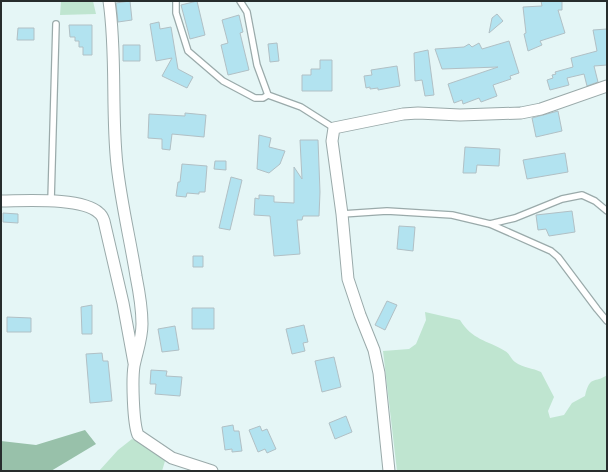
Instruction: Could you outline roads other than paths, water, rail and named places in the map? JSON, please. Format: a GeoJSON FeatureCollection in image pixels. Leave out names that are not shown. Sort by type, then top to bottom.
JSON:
{"type":"FeatureCollection","features":[{"type":"Feature","properties":{"kind":"street"},"geometry":{"type":"LineString","coordinates":[[109,1],[112,35],[114,132],[117,166],[138,291],[142,324],[141,339],[134,366]]}},
{"type":"Feature","properties":{"kind":"street"},"geometry":{"type":"LineString","coordinates":[[389,471],[374,350],[360,315],[348,278],[342,214],[332,140],[334,128],[403,114],[418,113],[460,115],[522,113],[541,109],[607,86]]}},
{"type":"Feature","properties":{"kind":"street"},"geometry":{"type":"LineString","coordinates":[[1,201],[51,201],[73,203],[93,209],[101,214],[104,221],[123,303],[134,366],[135,430],[138,435],[172,458],[212,471]]}},
{"type":"Feature","properties":{"kind":"lane"},"geometry":{"type":"LineString","coordinates":[[176,1],[176,13],[188,51],[223,81],[255,98],[263,98],[268,95]]}},
{"type":"Feature","properties":{"kind":"lane"},"geometry":{"type":"LineString","coordinates":[[240,1],[246,12],[257,65],[268,95],[301,107],[334,128]]}},
{"type":"Feature","properties":{"kind":"lane"},"geometry":{"type":"LineString","coordinates":[[51,201],[56,24]]}},
{"type":"Feature","properties":{"kind":"lane"},"geometry":{"type":"LineString","coordinates":[[490,224],[515,218],[562,199],[582,195],[595,201],[607,211]]}},
{"type":"Feature","properties":{"kind":"lane"},"geometry":{"type":"LineString","coordinates":[[342,214],[387,211],[452,215],[490,224],[558,256],[607,321]]}}]}
